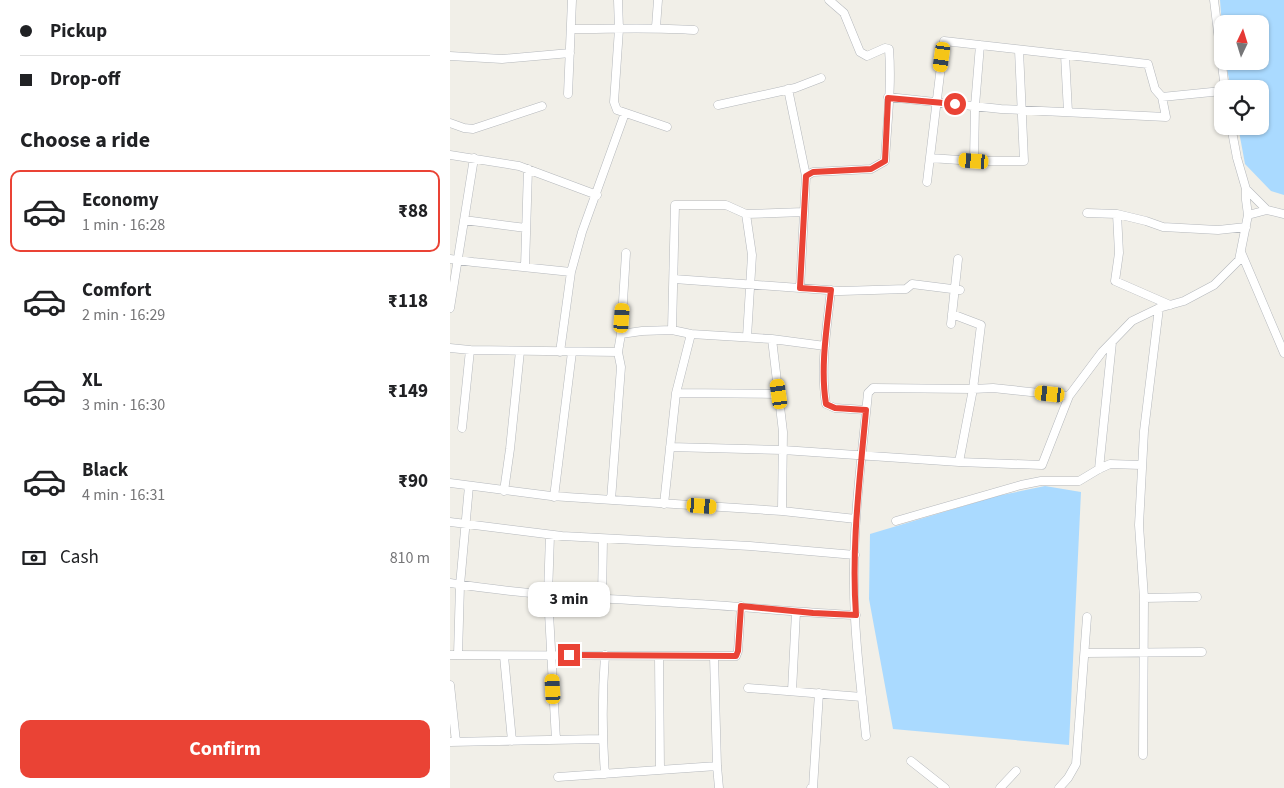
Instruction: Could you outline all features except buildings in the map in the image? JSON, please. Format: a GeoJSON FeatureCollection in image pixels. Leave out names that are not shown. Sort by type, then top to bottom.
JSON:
{"type":"FeatureCollection","features":[{"type":"Feature","properties":{"kind":"street"},"geometry":{"type":"LineString","coordinates":[[568,94],[572,0]]}},
{"type":"Feature","properties":{"kind":"street"},"geometry":{"type":"LineString","coordinates":[[618,0],[619,29],[614,102],[617,110],[667,127]]}},
{"type":"Feature","properties":{"kind":"street"},"geometry":{"type":"LineString","coordinates":[[656,27],[658,0]]}},
{"type":"Feature","properties":{"kind":"street"},"geometry":{"type":"LineString","coordinates":[[806,176],[813,172],[871,169],[885,161],[891,77],[889,49],[885,48],[867,56],[860,52],[844,14],[829,0]]}},
{"type":"Feature","properties":{"kind":"street"},"geometry":{"type":"LineString","coordinates":[[1214,0],[1223,80]]}},
{"type":"Feature","properties":{"kind":"street"},"geometry":{"type":"LineString","coordinates":[[571,28],[619,29],[656,27],[694,30]]}},
{"type":"Feature","properties":{"kind":"street"},"geometry":{"type":"LineString","coordinates":[[888,98],[936,102],[1022,110],[1166,117],[1162,97],[1155,90],[1148,64],[944,41],[936,102],[927,182]]}},
{"type":"Feature","properties":{"kind":"street"},"geometry":{"type":"LineString","coordinates":[[974,161],[975,106],[980,45]]}},
{"type":"Feature","properties":{"kind":"street"},"geometry":{"type":"LineString","coordinates":[[930,158],[974,161],[1024,161],[1019,50]]}},
{"type":"Feature","properties":{"kind":"street"},"geometry":{"type":"LineString","coordinates":[[450,56],[502,59],[570,53]]}},
{"type":"Feature","properties":{"kind":"street"},"geometry":{"type":"LineString","coordinates":[[1065,55],[1068,112]]}},
{"type":"Feature","properties":{"kind":"street"},"geometry":{"type":"LineString","coordinates":[[718,105],[788,89],[821,78]]}},
{"type":"Feature","properties":{"kind":"street"},"geometry":{"type":"LineString","coordinates":[[788,89],[806,176],[800,288]]}},
{"type":"Feature","properties":{"kind":"street"},"geometry":{"type":"LineString","coordinates":[[1162,97],[1214,91]]}},
{"type":"Feature","properties":{"kind":"street"},"geometry":{"type":"LineString","coordinates":[[450,123],[464,128],[473,128],[542,106]]}},
{"type":"Feature","properties":{"kind":"street"},"geometry":{"type":"LineString","coordinates":[[560,352],[571,272],[582,232],[625,112]]}},
{"type":"Feature","properties":{"kind":"street"},"geometry":{"type":"LineString","coordinates":[[670,447],[783,450],[959,462],[1042,465],[1069,396],[1102,352],[1132,321],[1159,308],[1184,301],[1214,285],[1239,260],[1248,215],[1246,189],[1233,135]]}},
{"type":"Feature","properties":{"kind":"street"},"geometry":{"type":"LineString","coordinates":[[450,155],[504,162],[528,169],[596,195]]}},
{"type":"Feature","properties":{"kind":"street"},"geometry":{"type":"LineString","coordinates":[[450,308],[454,259],[464,220],[474,158]]}},
{"type":"Feature","properties":{"kind":"street"},"geometry":{"type":"LineString","coordinates":[[525,267],[528,169]]}},
{"type":"Feature","properties":{"kind":"street"},"geometry":{"type":"LineString","coordinates":[[1246,189],[1267,210]]}},
{"type":"Feature","properties":{"kind":"street"},"geometry":{"type":"LineString","coordinates":[[672,330],[675,205],[726,205],[746,214],[804,212]]}},
{"type":"Feature","properties":{"kind":"street"},"geometry":{"type":"LineString","coordinates":[[1248,215],[1267,210],[1284,214]]}},
{"type":"Feature","properties":{"kind":"street"},"geometry":{"type":"LineString","coordinates":[[1087,213],[1117,214],[1164,227],[1218,230],[1246,227]]}},
{"type":"Feature","properties":{"kind":"street"},"geometry":{"type":"LineString","coordinates":[[746,214],[752,255],[747,337]]}},
{"type":"Feature","properties":{"kind":"street"},"geometry":{"type":"LineString","coordinates":[[1117,214],[1120,253],[1115,281],[1170,304]]}},
{"type":"Feature","properties":{"kind":"street"},"geometry":{"type":"LineString","coordinates":[[464,220],[526,228]]}},
{"type":"Feature","properties":{"kind":"street"},"geometry":{"type":"LineString","coordinates":[[1241,252],[1284,353]]}},
{"type":"Feature","properties":{"kind":"street"},"geometry":{"type":"LineString","coordinates":[[611,500],[620,367],[618,352],[621,334],[626,253]]}},
{"type":"Feature","properties":{"kind":"street"},"geometry":{"type":"LineString","coordinates":[[454,259],[571,272]]}},
{"type":"Feature","properties":{"kind":"street"},"geometry":{"type":"LineString","coordinates":[[952,324],[957,289],[958,259]]}},
{"type":"Feature","properties":{"kind":"street"},"geometry":{"type":"LineString","coordinates":[[674,279],[831,290],[906,289],[912,284],[957,289]]}},
{"type":"Feature","properties":{"kind":"street"},"geometry":{"type":"LineString","coordinates":[[831,290],[825,346],[824,394],[826,404],[835,408],[866,410]]}},
{"type":"Feature","properties":{"kind":"street"},"geometry":{"type":"LineString","coordinates":[[1144,755],[1144,598],[1139,525],[1150,370],[1159,308]]}},
{"type":"Feature","properties":{"kind":"street"},"geometry":{"type":"LineString","coordinates":[[952,314],[981,325],[973,389],[959,462]]}},
{"type":"Feature","properties":{"kind":"street"},"geometry":{"type":"LineString","coordinates":[[621,334],[672,330],[691,334],[772,339],[825,346]]}},
{"type":"Feature","properties":{"kind":"street"},"geometry":{"type":"LineString","coordinates":[[664,504],[676,393],[691,334]]}},
{"type":"Feature","properties":{"kind":"street"},"geometry":{"type":"LineString","coordinates":[[772,339],[783,432],[782,512]]}},
{"type":"Feature","properties":{"kind":"street"},"geometry":{"type":"LineString","coordinates":[[1099,469],[1112,342]]}},
{"type":"Feature","properties":{"kind":"street"},"geometry":{"type":"LineString","coordinates":[[450,348],[470,350],[618,352]]}},
{"type":"Feature","properties":{"kind":"street"},"geometry":{"type":"LineString","coordinates":[[462,428],[470,350]]}},
{"type":"Feature","properties":{"kind":"street"},"geometry":{"type":"LineString","coordinates":[[504,490],[520,351]]}},
{"type":"Feature","properties":{"kind":"street"},"geometry":{"type":"LineString","coordinates":[[554,497],[572,352]]}},
{"type":"Feature","properties":{"kind":"street"},"geometry":{"type":"LineString","coordinates":[[866,736],[854,584],[856,519],[868,393],[873,388],[993,388],[1069,396]]}},
{"type":"Feature","properties":{"kind":"street"},"geometry":{"type":"LineString","coordinates":[[676,393],[779,394]]}},
{"type":"Feature","properties":{"kind":"street"},"geometry":{"type":"LineString","coordinates":[[896,521],[1021,485],[1041,481],[1079,481],[1110,464],[1142,465]]}},
{"type":"Feature","properties":{"kind":"street"},"geometry":{"type":"LineString","coordinates":[[450,484],[554,497],[782,512],[856,519]]}},
{"type":"Feature","properties":{"kind":"street"},"geometry":{"type":"LineString","coordinates":[[470,486],[454,655],[736,656],[741,606]]}},
{"type":"Feature","properties":{"kind":"street"},"geometry":{"type":"LineString","coordinates":[[450,522],[550,535],[750,546],[855,556]]}},
{"type":"Feature","properties":{"kind":"street"},"geometry":{"type":"LineString","coordinates":[[550,535],[548,595],[556,740]]}},
{"type":"Feature","properties":{"kind":"street"},"geometry":{"type":"LineString","coordinates":[[602,598],[603,539]]}},
{"type":"Feature","properties":{"kind":"street"},"geometry":{"type":"LineString","coordinates":[[450,583],[548,595],[741,606],[796,612],[856,615]]}},
{"type":"Feature","properties":{"kind":"street"},"geometry":{"type":"LineString","coordinates":[[1144,598],[1198,597]]}},
{"type":"Feature","properties":{"kind":"street"},"geometry":{"type":"LineString","coordinates":[[792,691],[796,612]]}},
{"type":"Feature","properties":{"kind":"street"},"geometry":{"type":"LineString","coordinates":[[1059,788],[1068,778],[1076,764],[1087,617]]}},
{"type":"Feature","properties":{"kind":"street"},"geometry":{"type":"LineString","coordinates":[[1085,653],[1202,652]]}},
{"type":"Feature","properties":{"kind":"street"},"geometry":{"type":"LineString","coordinates":[[605,655],[602,691],[602,739],[605,774]]}},
{"type":"Feature","properties":{"kind":"street"},"geometry":{"type":"LineString","coordinates":[[504,656],[512,741]]}},
{"type":"Feature","properties":{"kind":"street"},"geometry":{"type":"LineString","coordinates":[[659,656],[660,770]]}},
{"type":"Feature","properties":{"kind":"street"},"geometry":{"type":"LineString","coordinates":[[714,656],[719,788]]}},
{"type":"Feature","properties":{"kind":"street"},"geometry":{"type":"LineString","coordinates":[[450,685],[453,742],[602,739]]}},
{"type":"Feature","properties":{"kind":"street"},"geometry":{"type":"LineString","coordinates":[[748,688],[862,697]]}},
{"type":"Feature","properties":{"kind":"street"},"geometry":{"type":"LineString","coordinates":[[811,788],[813,788],[819,693]]}},
{"type":"Feature","properties":{"kind":"street"},"geometry":{"type":"LineString","coordinates":[[911,761],[945,788]]}},
{"type":"Feature","properties":{"kind":"street"},"geometry":{"type":"LineString","coordinates":[[558,777],[717,766]]}},
{"type":"Feature","properties":{"kind":"street"},"geometry":{"type":"LineString","coordinates":[[1000,788],[1016,771]]}},
{"type":"Feature","properties":{"kind":"water"},"geometry":{"type":"Polygon","coordinates":[[[1220,0],[1284,0],[1284,195],[1271,191],[1245,164],[1240,135],[1269,135],[1269,80],[1229,80],[1227,70],[1269,70],[1269,15],[1221,15],[1220,0]]]}},
{"type":"Feature","properties":{"kind":"water"},"geometry":{"type":"Polygon","coordinates":[[[1045,486],[1081,492],[1069,745],[893,729],[869,599],[870,534],[997,496],[1045,486]]]}},
{"type":"Feature","properties":{"kind":"route"},"geometry":{"type":"LineString","coordinates":[[569,655],[736,656],[741,606],[856,615],[854,584],[856,513],[866,410],[835,408],[826,404],[824,394],[825,346],[831,290],[800,288],[806,176],[813,172],[871,169],[885,161],[888,98],[955,104]]}}]}
